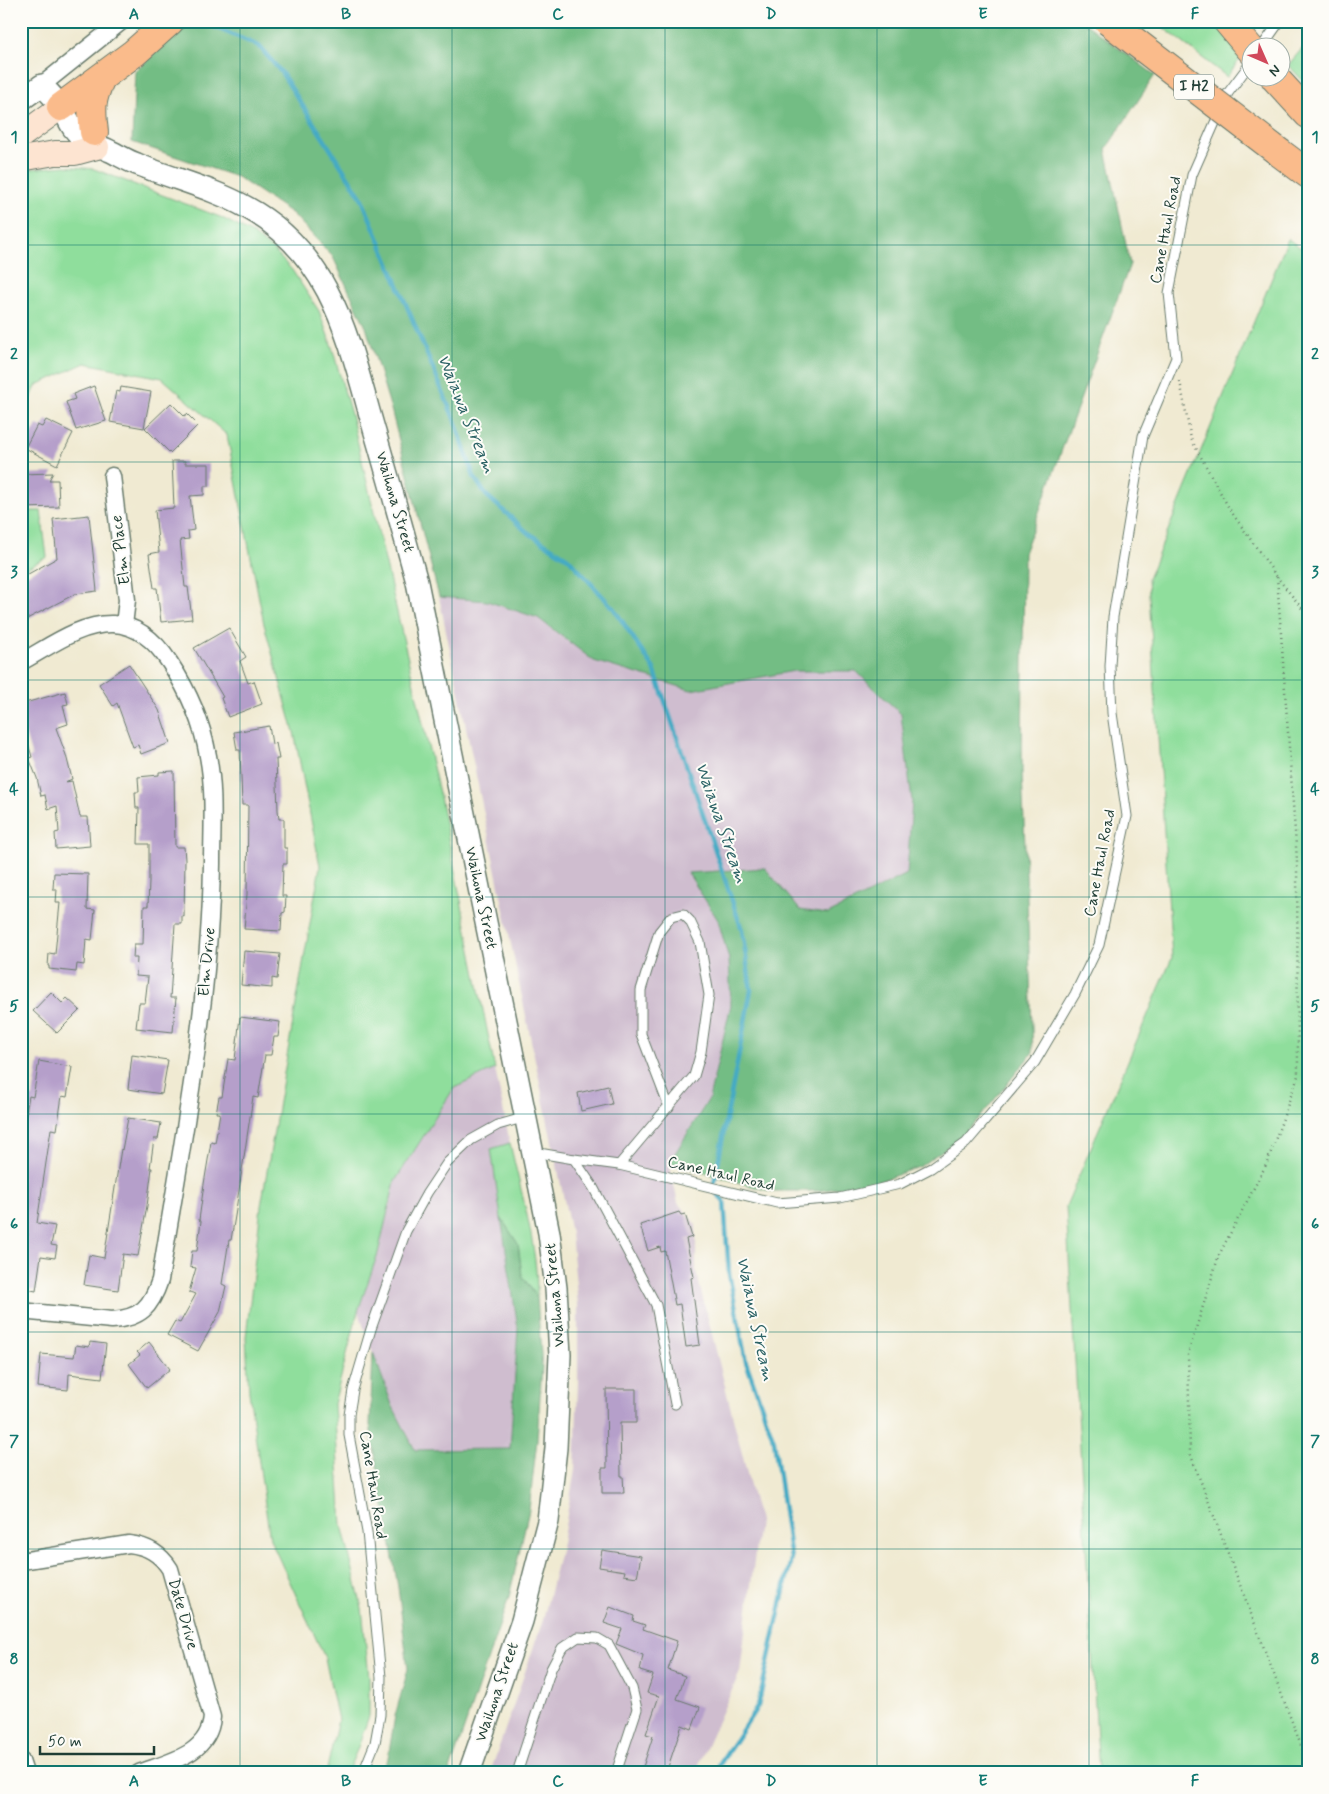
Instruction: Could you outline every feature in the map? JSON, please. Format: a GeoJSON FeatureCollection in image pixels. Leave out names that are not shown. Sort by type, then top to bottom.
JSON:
{"type":"FeatureCollection","features":[{"type":"Feature","properties":{"kind":"highway","name":"I H2"},"geometry":{"type":"LineString","coordinates":[[1108,21],[1308,174]]}},
{"type":"Feature","properties":{"kind":"highway"},"geometry":{"type":"LineString","coordinates":[[1227,21],[1242,39]]}},
{"type":"Feature","properties":{"kind":"highway"},"geometry":{"type":"LineString","coordinates":[[61,107],[100,80],[169,22]]}},
{"type":"Feature","properties":{"kind":"highway"},"geometry":{"type":"LineString","coordinates":[[100,80],[92,98],[91,112],[100,143]]}},
{"type":"Feature","properties":{"kind":"highway"},"geometry":{"type":"LineString","coordinates":[[1283,88],[1303,109]]}},
{"type":"Feature","properties":{"kind":"main road"},"geometry":{"type":"LineString","coordinates":[[21,136],[61,107]]}},
{"type":"Feature","properties":{"kind":"main road"},"geometry":{"type":"LineString","coordinates":[[21,159],[55,153],[75,153],[100,143]]}},
{"type":"Feature","properties":{"kind":"street"},"geometry":{"type":"LineString","coordinates":[[21,100],[70,64],[122,21]]}},
{"type":"Feature","properties":{"kind":"street","name":"Waihona Street"},"geometry":{"type":"LineString","coordinates":[[42,85],[61,107],[70,126],[84,140],[100,143],[135,164],[246,207],[288,237],[306,256],[333,301],[348,340],[417,582],[549,1233],[556,1288],[560,1355],[556,1448],[548,1521],[522,1621],[469,1773]]}},
{"type":"Feature","properties":{"kind":"street","name":"Elm Place"},"geometry":{"type":"LineString","coordinates":[[112,476],[127,600],[124,625]]}},
{"type":"Feature","properties":{"kind":"street","name":"Elm Drive"},"geometry":{"type":"LineString","coordinates":[[21,662],[78,631],[100,625],[124,625],[138,631],[153,642],[177,673],[199,720],[211,775],[213,816],[210,926],[203,1003],[192,1087],[160,1280],[150,1302],[143,1310],[132,1317],[112,1320],[21,1311]]}},
{"type":"Feature","properties":{"kind":"street","name":"Date Drive"},"geometry":{"type":"LineString","coordinates":[[21,1561],[129,1544],[140,1545],[150,1549],[158,1554],[170,1569],[212,1717],[211,1724],[204,1740],[190,1754],[139,1773]]}},
{"type":"Feature","properties":{"kind":"street"},"geometry":{"type":"LineString","coordinates":[[21,1762],[25,1773]]}},
{"type":"Feature","properties":{"kind":"lane"},"geometry":{"type":"LineString","coordinates":[[1268,38],[1280,21]]}},
{"type":"Feature","properties":{"kind":"lane","name":"Cane Haul Road"},"geometry":{"type":"LineString","coordinates":[[533,1152],[574,1160],[618,1165],[777,1203],[840,1198],[900,1184],[931,1168],[966,1142],[1036,1062],[1075,994],[1099,945],[1127,816],[1112,713],[1110,666],[1113,617],[1143,436],[1176,358],[1169,293],[1192,175],[1228,93],[1242,74]]}},
{"type":"Feature","properties":{"kind":"lane"},"geometry":{"type":"LineString","coordinates":[[618,1165],[669,1107],[694,1076],[701,1052],[709,995],[700,942],[690,921],[683,914],[671,917],[659,932],[641,990],[641,1034],[669,1107]]}},
{"type":"Feature","properties":{"kind":"lane","name":"Cane Haul Road"},"geometry":{"type":"LineString","coordinates":[[363,1773],[375,1743],[380,1715],[381,1677],[367,1532],[349,1435],[349,1415],[353,1390],[370,1330],[406,1231],[427,1193],[447,1163],[471,1140],[498,1125],[526,1117]]}},
{"type":"Feature","properties":{"kind":"lane"},"geometry":{"type":"LineString","coordinates":[[574,1160],[593,1187],[656,1304],[675,1404]]}},
{"type":"Feature","properties":{"kind":"lane"},"geometry":{"type":"LineString","coordinates":[[517,1773],[551,1669],[562,1648],[578,1637],[597,1638],[609,1644],[632,1688],[637,1709],[616,1773]]}},
{"type":"Feature","properties":{"kind":"path"},"geometry":{"type":"LineString","coordinates":[[1176,358],[1191,439],[1230,510],[1277,577],[1308,616]]}},
{"type":"Feature","properties":{"kind":"path"},"geometry":{"type":"LineString","coordinates":[[1277,577],[1296,860],[1298,1076],[1267,1163],[1219,1255],[1188,1354],[1190,1453],[1308,1764]]}},
{"type":"Feature","properties":{"kind":"shaded area"},"geometry":{"type":"Polygon","coordinates":[[[439,597],[487,601],[538,618],[594,661],[691,690],[794,671],[856,671],[901,714],[912,801],[907,874],[828,914],[800,910],[765,868],[688,873],[718,920],[729,959],[731,1005],[709,1099],[669,1163],[678,1203],[696,1225],[696,1271],[759,1521],[740,1672],[695,1773],[490,1773],[543,1620],[562,1543],[575,1470],[578,1305],[571,1233],[439,597]]]}},
{"type":"Feature","properties":{"kind":"shaded area"},"geometry":{"type":"Polygon","coordinates":[[[495,1069],[510,1143],[491,1149],[518,1328],[510,1449],[415,1450],[392,1405],[358,1311],[378,1253],[395,1181],[454,1088],[495,1069]]]}},
{"type":"Feature","properties":{"kind":"green space"},"geometry":{"type":"Polygon","coordinates":[[[190,21],[1082,21],[1155,75],[1106,149],[1130,264],[1024,553],[1022,771],[1033,1052],[987,1109],[959,1139],[919,1167],[875,1183],[816,1191],[769,1191],[669,1163],[709,1099],[731,1005],[729,959],[718,920],[688,873],[765,868],[800,910],[828,914],[907,874],[912,801],[901,714],[856,671],[794,671],[691,690],[594,661],[538,618],[487,601],[439,597],[391,409],[366,327],[333,257],[293,214],[237,177],[132,142],[135,71],[190,21]]]}},
{"type":"Feature","properties":{"kind":"green space"},"geometry":{"type":"Polygon","coordinates":[[[1155,21],[1215,21],[1242,56],[1227,77],[1155,21]]]}},
{"type":"Feature","properties":{"kind":"green space"},"geometry":{"type":"Polygon","coordinates":[[[1308,42],[1308,86],[1292,69],[1292,60],[1308,42]]]}},
{"type":"Feature","properties":{"kind":"green space"},"geometry":{"type":"Polygon","coordinates":[[[65,166],[94,169],[220,217],[253,234],[275,252],[292,270],[319,311],[332,347],[352,418],[440,797],[495,1069],[454,1088],[395,1181],[378,1253],[358,1311],[334,1404],[342,1525],[362,1608],[369,1677],[369,1716],[347,1773],[326,1773],[338,1720],[325,1658],[270,1539],[249,1392],[246,1337],[261,1206],[320,866],[294,732],[264,624],[227,435],[162,378],[85,363],[37,385],[21,417],[21,171],[65,166]]]}},
{"type":"Feature","properties":{"kind":"green space"},"geometry":{"type":"Polygon","coordinates":[[[1288,239],[1308,253],[1308,1773],[1099,1773],[1066,1206],[1172,958],[1148,579],[1288,239]]]}},
{"type":"Feature","properties":{"kind":"green space"},"geometry":{"type":"Polygon","coordinates":[[[21,511],[41,511],[47,557],[21,571],[21,511]]]}},
{"type":"Feature","properties":{"kind":"green space"},"geometry":{"type":"Polygon","coordinates":[[[510,1143],[532,1239],[537,1278],[537,1297],[522,1276],[518,1244],[501,1218],[491,1149],[510,1143]]]}},
{"type":"Feature","properties":{"kind":"green space"},"geometry":{"type":"Polygon","coordinates":[[[501,1218],[518,1244],[522,1276],[537,1297],[542,1367],[537,1440],[529,1510],[509,1597],[449,1773],[379,1773],[388,1758],[395,1716],[408,1669],[398,1587],[370,1425],[373,1352],[392,1405],[415,1450],[510,1449],[518,1328],[501,1218]]]}},
{"type":"Feature","properties":{"kind":"building"},"geometry":{"type":"Polygon","coordinates":[[[94,386],[106,421],[76,430],[66,402],[75,399],[73,394],[94,386]]]}},
{"type":"Feature","properties":{"kind":"building"},"geometry":{"type":"Polygon","coordinates":[[[121,387],[151,392],[144,428],[110,422],[116,391],[120,392],[121,387]]]}},
{"type":"Feature","properties":{"kind":"building"},"geometry":{"type":"Polygon","coordinates":[[[171,403],[184,416],[187,414],[198,425],[170,453],[145,428],[171,403]]]}},
{"type":"Feature","properties":{"kind":"building"},"geometry":{"type":"Polygon","coordinates":[[[46,420],[73,433],[57,465],[25,448],[37,425],[42,427],[46,420]]]}},
{"type":"Feature","properties":{"kind":"building"},"geometry":{"type":"Polygon","coordinates":[[[172,461],[185,461],[185,464],[209,464],[209,486],[204,486],[204,495],[190,496],[194,530],[188,531],[189,539],[180,540],[185,587],[188,587],[192,619],[161,622],[157,588],[154,588],[149,554],[159,552],[155,510],[174,508],[172,461]]]}},
{"type":"Feature","properties":{"kind":"building"},"geometry":{"type":"Polygon","coordinates":[[[53,473],[49,480],[58,480],[59,507],[23,508],[21,474],[53,473]]]}},
{"type":"Feature","properties":{"kind":"building"},"geometry":{"type":"Polygon","coordinates":[[[89,515],[97,591],[75,594],[21,622],[21,578],[57,558],[53,519],[89,515]]]}},
{"type":"Feature","properties":{"kind":"building"},"geometry":{"type":"Polygon","coordinates":[[[229,628],[246,657],[240,661],[248,683],[254,681],[262,704],[228,717],[221,698],[223,697],[194,648],[229,628]]]}},
{"type":"Feature","properties":{"kind":"building"},"geometry":{"type":"Polygon","coordinates":[[[129,664],[159,710],[170,743],[141,754],[138,745],[133,747],[117,703],[113,706],[99,684],[129,664]]]}},
{"type":"Feature","properties":{"kind":"building"},"geometry":{"type":"Polygon","coordinates":[[[65,692],[68,704],[63,705],[68,724],[56,728],[72,779],[65,782],[72,781],[80,817],[88,817],[90,846],[56,849],[55,833],[59,832],[57,806],[48,809],[45,795],[41,796],[37,778],[29,758],[32,757],[21,719],[21,704],[65,692]]]}},
{"type":"Feature","properties":{"kind":"building"},"geometry":{"type":"Polygon","coordinates":[[[269,726],[272,744],[276,743],[279,759],[276,759],[278,810],[279,819],[284,819],[284,848],[287,848],[287,864],[283,864],[282,896],[286,896],[285,912],[282,913],[281,931],[244,929],[247,894],[248,805],[242,805],[240,750],[237,750],[234,732],[269,726]]]}},
{"type":"Feature","properties":{"kind":"building"},"geometry":{"type":"Polygon","coordinates":[[[174,771],[175,847],[184,847],[185,860],[184,917],[182,916],[182,924],[175,924],[170,998],[176,998],[173,1032],[136,1028],[139,1003],[145,1003],[148,977],[136,976],[137,958],[133,958],[134,944],[143,944],[144,906],[148,906],[149,882],[149,844],[138,844],[139,808],[136,808],[135,792],[139,792],[138,777],[174,771]]]}},
{"type":"Feature","properties":{"kind":"building"},"geometry":{"type":"Polygon","coordinates":[[[54,873],[88,874],[87,909],[95,910],[92,940],[86,939],[84,965],[77,964],[76,972],[49,969],[48,966],[49,953],[55,954],[60,903],[56,903],[57,889],[53,889],[54,873]]]}},
{"type":"Feature","properties":{"kind":"building"},"geometry":{"type":"Polygon","coordinates":[[[244,951],[280,954],[277,979],[272,978],[272,988],[241,985],[244,951]]]}},
{"type":"Feature","properties":{"kind":"building"},"geometry":{"type":"Polygon","coordinates":[[[51,992],[62,1003],[67,998],[80,1010],[57,1033],[33,1011],[51,992]]]}},
{"type":"Feature","properties":{"kind":"building"},"geometry":{"type":"Polygon","coordinates":[[[240,1017],[280,1022],[278,1037],[274,1037],[271,1055],[265,1055],[258,1098],[253,1097],[236,1210],[222,1284],[226,1286],[220,1312],[198,1351],[167,1335],[175,1321],[180,1323],[196,1294],[189,1292],[196,1268],[190,1267],[192,1251],[197,1251],[201,1221],[199,1220],[211,1142],[215,1143],[220,1113],[216,1113],[219,1097],[222,1097],[228,1059],[235,1060],[240,1017]]]}},
{"type":"Feature","properties":{"kind":"building"},"geometry":{"type":"Polygon","coordinates":[[[132,1055],[168,1060],[162,1094],[128,1089],[132,1055]]]}},
{"type":"Feature","properties":{"kind":"building"},"geometry":{"type":"Polygon","coordinates":[[[39,1061],[72,1067],[67,1097],[62,1096],[57,1130],[51,1129],[37,1223],[55,1226],[51,1245],[57,1246],[55,1258],[41,1256],[36,1291],[21,1288],[21,1131],[23,1131],[29,1096],[33,1097],[39,1061]]]}},
{"type":"Feature","properties":{"kind":"building"},"geometry":{"type":"Polygon","coordinates":[[[608,1086],[612,1104],[581,1111],[578,1093],[608,1086]]]}},
{"type":"Feature","properties":{"kind":"building"},"geometry":{"type":"Polygon","coordinates":[[[128,1118],[161,1123],[158,1139],[154,1139],[147,1206],[138,1256],[123,1254],[118,1290],[84,1285],[89,1255],[104,1258],[121,1149],[128,1118]]]}},
{"type":"Feature","properties":{"kind":"building"},"geometry":{"type":"Polygon","coordinates":[[[679,1212],[681,1215],[685,1214],[692,1237],[686,1239],[694,1277],[691,1278],[700,1345],[686,1347],[680,1304],[675,1305],[665,1251],[661,1252],[660,1247],[648,1251],[640,1225],[679,1212]]]}},
{"type":"Feature","properties":{"kind":"building"},"geometry":{"type":"Polygon","coordinates":[[[90,1342],[106,1344],[102,1378],[69,1374],[68,1390],[38,1387],[41,1354],[74,1357],[76,1345],[89,1347],[90,1342]]]}},
{"type":"Feature","properties":{"kind":"building"},"geometry":{"type":"Polygon","coordinates":[[[149,1342],[170,1369],[147,1388],[129,1364],[140,1355],[137,1352],[149,1342]]]}},
{"type":"Feature","properties":{"kind":"building"},"geometry":{"type":"Polygon","coordinates":[[[606,1389],[636,1389],[636,1423],[620,1423],[621,1476],[623,1476],[624,1493],[602,1493],[602,1468],[607,1468],[606,1389]]]}},
{"type":"Feature","properties":{"kind":"building"},"geometry":{"type":"Polygon","coordinates":[[[602,1550],[641,1556],[637,1577],[624,1575],[625,1571],[599,1567],[602,1550]]]}},
{"type":"Feature","properties":{"kind":"building"},"geometry":{"type":"Polygon","coordinates":[[[610,1607],[634,1616],[633,1621],[645,1625],[643,1629],[677,1641],[668,1670],[685,1676],[677,1699],[700,1707],[692,1729],[682,1725],[666,1773],[641,1773],[653,1736],[646,1734],[659,1696],[647,1693],[653,1675],[640,1671],[643,1655],[616,1644],[622,1629],[604,1623],[610,1607]]]}},
{"type":"Feature","properties":{"kind":"waterway","name":"Waiawa Stream"},"geometry":{"type":"LineString","coordinates":[[200,21],[259,46],[281,72],[361,197],[455,421],[474,477],[486,495],[527,532],[568,558],[614,609],[654,669],[742,930],[751,990],[713,1189],[724,1201],[729,1274],[746,1362],[774,1441],[791,1559],[758,1706],[716,1773]]}}]}
